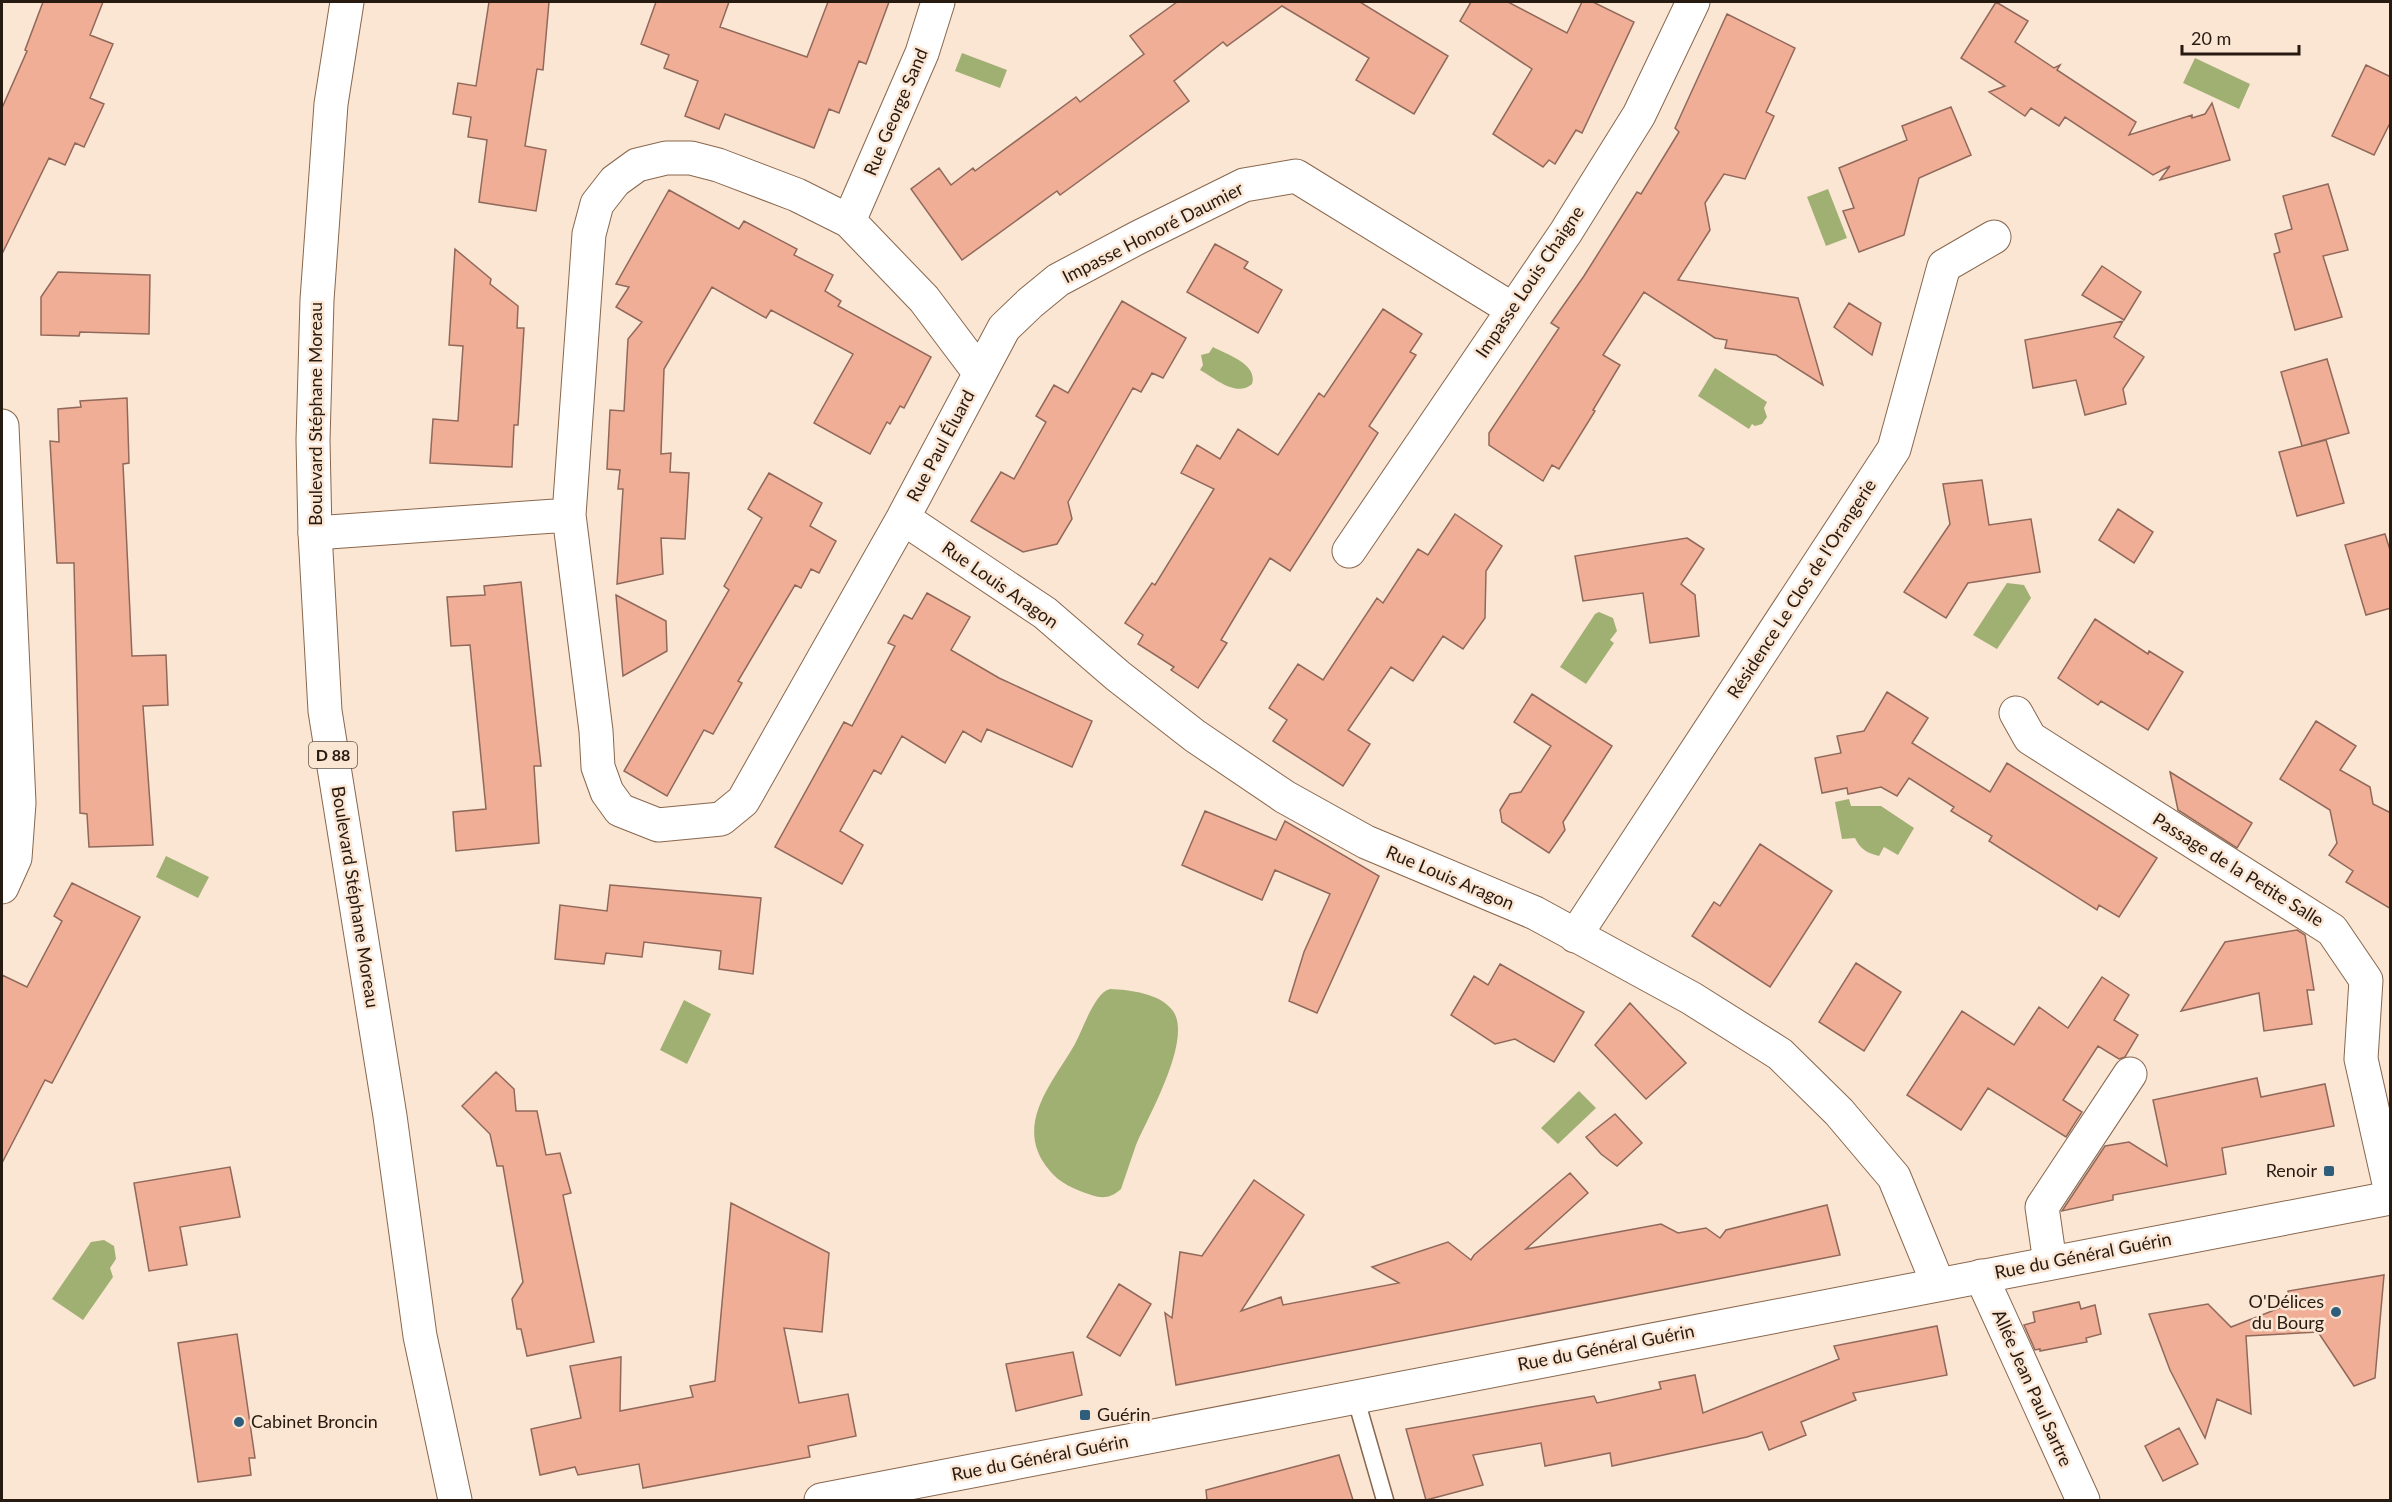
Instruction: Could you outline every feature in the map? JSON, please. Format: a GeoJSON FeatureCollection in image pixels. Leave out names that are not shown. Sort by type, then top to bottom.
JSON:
{"type":"FeatureCollection","features":[{"type":"Feature","properties":{"kind":"street","name":"Boulevard Stéphane Moreau"},"geometry":{"type":"LineString","coordinates":[[347,2],[331,104],[317,300],[313,440],[315,533],[326,711],[390,1116],[420,1336],[455,1500]]}},
{"type":"Feature","properties":{"kind":"street","name":"Rue George Sand"},"geometry":{"type":"LineString","coordinates":[[849,221],[922,53],[938,2]]}},
{"type":"Feature","properties":{"kind":"street","name":"Impasse Louis Chaigne"},"geometry":{"type":"LineString","coordinates":[[1349,552],[1566,232],[1639,115],[1693,2]]}},
{"type":"Feature","properties":{"kind":"street","name":"Rue Paul Éluard"},"geometry":{"type":"LineString","coordinates":[[666,158],[691,158],[718,165],[797,195],[849,221],[924,299],[979,372],[903,518],[743,801],[720,819],[658,825],[621,810],[607,792],[598,767],[569,515],[589,234],[597,204],[615,181],[637,165],[666,158]]}},
{"type":"Feature","properties":{"kind":"street","name":"Impasse Honoré Daumier"},"geometry":{"type":"LineString","coordinates":[[979,372],[1004,328],[1058,280],[1244,185],[1296,176],[1512,309]]}},
{"type":"Feature","properties":{"kind":"street","name":"Résidence Le Clos de l'Orangerie"},"geometry":{"type":"LineString","coordinates":[[1575,936],[1894,449],[1944,266],[1994,237]]}},
{"type":"Feature","properties":{"kind":"street"},"geometry":{"type":"LineString","coordinates":[[2,426],[19,803],[15,858],[2,887]]}},
{"type":"Feature","properties":{"kind":"street"},"geometry":{"type":"LineString","coordinates":[[315,533],[569,515]]}},
{"type":"Feature","properties":{"kind":"street","name":"Rue Louis Aragon"},"geometry":{"type":"LineString","coordinates":[[903,518],[1045,613],[1118,676],[1195,736],[1285,797],[1365,842],[1535,913],[1691,998],[1780,1054],[1839,1112],[1894,1177],[1938,1284]]}},
{"type":"Feature","properties":{"kind":"street","name":"Passage de la Petite Salle"},"geometry":{"type":"LineString","coordinates":[[2016,713],[2030,738],[2332,930],[2366,980],[2361,1059],[2391,1188]]}},
{"type":"Feature","properties":{"kind":"street"},"geometry":{"type":"LineString","coordinates":[[2050,1263],[2042,1207],[2130,1074]]}},
{"type":"Feature","properties":{"kind":"street","name":"Rue du Général Guérin"},"geometry":{"type":"LineString","coordinates":[[821,1500],[2391,1198]]}},
{"type":"Feature","properties":{"kind":"street","name":"Allée Jean Paul Sartre"},"geometry":{"type":"LineString","coordinates":[[1981,1276],[2083,1500]]}},
{"type":"Feature","properties":{"kind":"lane"},"geometry":{"type":"LineString","coordinates":[[1355,1396],[1385,1500]]}},
{"type":"Feature","properties":{"kind":"shaded area"},"geometry":{"type":"Polygon","coordinates":[[[962,53],[1007,70],[1000,88],[955,71],[962,53]]]}},
{"type":"Feature","properties":{"kind":"shaded area"},"geometry":{"type":"Polygon","coordinates":[[[2195,58],[2250,84],[2239,109],[2183,83],[2195,58]]]}},
{"type":"Feature","properties":{"kind":"shaded area"},"geometry":{"type":"Polygon","coordinates":[[[1828,189],[1847,238],[1826,246],[1807,197],[1828,189]]]}},
{"type":"Feature","properties":{"kind":"shaded area"},"geometry":{"type":"Polygon","coordinates":[[[1213,347],[1234,357],[1246,366],[1253,377],[1252,384],[1246,388],[1232,388],[1200,370],[1203,365],[1201,355],[1209,353],[1213,347]]]}},
{"type":"Feature","properties":{"kind":"shaded area"},"geometry":{"type":"Polygon","coordinates":[[[1715,368],[1767,402],[1764,408],[1767,417],[1762,424],[1755,426],[1752,424],[1749,429],[1698,396],[1715,368]]]}},
{"type":"Feature","properties":{"kind":"shaded area"},"geometry":{"type":"Polygon","coordinates":[[[2007,583],[2024,585],[2031,598],[1997,649],[1973,635],[2007,583]]]}},
{"type":"Feature","properties":{"kind":"shaded area"},"geometry":{"type":"Polygon","coordinates":[[[1599,612],[1613,618],[1617,631],[1610,640],[1614,643],[1586,684],[1560,667],[1595,614],[1599,612]]]}},
{"type":"Feature","properties":{"kind":"shaded area"},"geometry":{"type":"Polygon","coordinates":[[[1849,799],[1851,806],[1881,806],[1914,828],[1898,855],[1884,847],[1879,856],[1875,855],[1862,848],[1855,838],[1842,839],[1835,802],[1849,799]]]}},
{"type":"Feature","properties":{"kind":"shaded area"},"geometry":{"type":"Polygon","coordinates":[[[166,856],[209,877],[198,898],[156,877],[166,856]]]}},
{"type":"Feature","properties":{"kind":"shaded area"},"geometry":{"type":"Polygon","coordinates":[[[1110,989],[1153,996],[1173,1011],[1178,1024],[1173,1058],[1158,1098],[1136,1145],[1121,1189],[1111,1196],[1101,1197],[1074,1188],[1050,1171],[1042,1160],[1036,1145],[1034,1130],[1042,1100],[1049,1085],[1075,1044],[1094,1004],[1110,989]]]}},
{"type":"Feature","properties":{"kind":"shaded area"},"geometry":{"type":"Polygon","coordinates":[[[684,1000],[711,1014],[687,1064],[660,1050],[684,1000]]]}},
{"type":"Feature","properties":{"kind":"shaded area"},"geometry":{"type":"Polygon","coordinates":[[[1579,1091],[1596,1108],[1558,1144],[1541,1128],[1579,1091]]]}},
{"type":"Feature","properties":{"kind":"shaded area"},"geometry":{"type":"Polygon","coordinates":[[[104,1240],[114,1246],[116,1259],[110,1268],[113,1277],[83,1320],[52,1299],[91,1242],[104,1240]]]}},
{"type":"Feature","properties":{"kind":"building"},"geometry":{"type":"Polygon","coordinates":[[[43,2],[103,2],[90,35],[113,44],[90,98],[104,104],[84,147],[75,143],[65,165],[49,158],[2,254],[2,108],[27,51],[25,50],[43,2]]]}},
{"type":"Feature","properties":{"kind":"building"},"geometry":{"type":"Polygon","coordinates":[[[489,2],[549,2],[543,70],[537,69],[525,146],[546,150],[536,211],[479,202],[487,140],[468,137],[471,117],[453,114],[458,83],[476,86],[489,2]]]}},
{"type":"Feature","properties":{"kind":"building"},"geometry":{"type":"Polygon","coordinates":[[[656,2],[729,2],[720,27],[807,57],[828,2],[889,2],[866,64],[859,61],[839,113],[829,109],[814,148],[725,114],[719,129],[685,116],[698,81],[664,68],[669,55],[641,44],[656,2]]]}},
{"type":"Feature","properties":{"kind":"building"},"geometry":{"type":"Polygon","coordinates":[[[1177,2],[1360,2],[1448,56],[1414,114],[1356,80],[1369,58],[1282,6],[1227,46],[1223,42],[1174,81],[1189,101],[1060,195],[1057,191],[962,260],[911,189],[939,168],[951,185],[973,168],[975,171],[1076,97],[1080,102],[1144,54],[1130,36],[1177,2]]]}},
{"type":"Feature","properties":{"kind":"building"},"geometry":{"type":"Polygon","coordinates":[[[1471,2],[1508,2],[1567,33],[1582,2],[1593,2],[1634,22],[1582,133],[1576,130],[1555,164],[1549,160],[1543,167],[1493,134],[1532,69],[1460,21],[1471,2]]]}},
{"type":"Feature","properties":{"kind":"building"},"geometry":{"type":"Polygon","coordinates":[[[1996,2],[2028,21],[2015,42],[2054,68],[2060,65],[2057,70],[2136,122],[2129,135],[2192,115],[2192,118],[2205,114],[2212,103],[2230,160],[2160,180],[2170,166],[2153,175],[2065,117],[2059,126],[2031,108],[2025,116],[1989,92],[2005,86],[1961,58],[1996,2]]]}},
{"type":"Feature","properties":{"kind":"building"},"geometry":{"type":"Polygon","coordinates":[[[1727,14],[1795,48],[1766,112],[1774,116],[1745,179],[1724,174],[1705,203],[1710,230],[1678,280],[1798,298],[1823,385],[1776,355],[1725,348],[1727,340],[1715,338],[1644,292],[1603,355],[1620,365],[1559,469],[1552,465],[1543,481],[1489,445],[1489,433],[1559,328],[1551,323],[1637,192],[1641,194],[1679,132],[1675,128],[1727,14]]]}},
{"type":"Feature","properties":{"kind":"building"},"geometry":{"type":"Polygon","coordinates":[[[2366,65],[2391,77],[2391,121],[2374,155],[2332,136],[2366,65]]]}},
{"type":"Feature","properties":{"kind":"building"},"geometry":{"type":"Polygon","coordinates":[[[1951,107],[1971,155],[1919,178],[1904,235],[1859,252],[1843,211],[1854,208],[1839,168],[1907,140],[1902,126],[1951,107]]]}},
{"type":"Feature","properties":{"kind":"building"},"geometry":{"type":"Polygon","coordinates":[[[2328,184],[2348,250],[2323,256],[2342,317],[2295,330],[2274,254],[2280,252],[2275,234],[2292,229],[2283,196],[2328,184]]]}},
{"type":"Feature","properties":{"kind":"building"},"geometry":{"type":"Polygon","coordinates":[[[669,190],[739,229],[744,221],[797,249],[794,255],[833,275],[825,291],[841,301],[838,306],[931,357],[904,408],[900,406],[890,424],[887,422],[870,454],[814,423],[853,354],[771,310],[766,318],[712,287],[664,369],[661,454],[671,453],[670,472],[689,473],[685,539],[661,538],[663,574],[617,584],[623,489],[618,489],[620,470],[607,469],[610,410],[624,411],[628,339],[642,322],[616,307],[629,287],[616,284],[669,190]]]}},
{"type":"Feature","properties":{"kind":"building"},"geometry":{"type":"Polygon","coordinates":[[[1215,244],[1248,262],[1244,268],[1282,290],[1258,333],[1187,292],[1215,244]]]}},
{"type":"Feature","properties":{"kind":"building"},"geometry":{"type":"Polygon","coordinates":[[[455,249],[491,279],[490,284],[518,306],[517,328],[524,328],[518,425],[514,425],[512,467],[430,463],[433,419],[458,421],[463,346],[449,345],[455,249]]]}},
{"type":"Feature","properties":{"kind":"building"},"geometry":{"type":"Polygon","coordinates":[[[2102,266],[2141,292],[2124,320],[2082,295],[2102,266]]]}},
{"type":"Feature","properties":{"kind":"building"},"geometry":{"type":"Polygon","coordinates":[[[58,272],[150,275],[149,334],[80,332],[79,336],[41,335],[41,297],[58,272]]]}},
{"type":"Feature","properties":{"kind":"building"},"geometry":{"type":"Polygon","coordinates":[[[1122,301],[1186,338],[1163,378],[1152,373],[1141,392],[1133,388],[1068,502],[1072,519],[1057,544],[1023,552],[971,521],[1001,472],[1014,479],[1046,422],[1036,416],[1054,385],[1068,393],[1122,301]]]}},
{"type":"Feature","properties":{"kind":"building"},"geometry":{"type":"Polygon","coordinates":[[[1849,303],[1881,323],[1872,355],[1834,327],[1849,303]]]}},
{"type":"Feature","properties":{"kind":"building"},"geometry":{"type":"Polygon","coordinates":[[[1383,309],[1422,334],[1410,352],[1416,355],[1369,426],[1378,433],[1290,571],[1270,558],[1221,640],[1227,643],[1198,688],[1171,670],[1174,667],[1138,644],[1143,635],[1125,623],[1152,583],[1155,585],[1214,489],[1181,473],[1197,445],[1220,459],[1238,429],[1278,455],[1319,393],[1324,397],[1383,309]]]}},
{"type":"Feature","properties":{"kind":"building"},"geometry":{"type":"Polygon","coordinates":[[[2123,321],[2114,337],[2144,357],[2123,389],[2126,404],[2085,415],[2076,380],[2033,388],[2025,340],[2123,321]]]}},
{"type":"Feature","properties":{"kind":"building"},"geometry":{"type":"Polygon","coordinates":[[[2327,359],[2349,433],[2302,446],[2281,372],[2327,359]]]}},
{"type":"Feature","properties":{"kind":"building"},"geometry":{"type":"Polygon","coordinates":[[[127,398],[129,463],[123,464],[132,656],[166,655],[168,705],[143,706],[153,845],[89,847],[87,814],[80,813],[74,563],[57,563],[50,441],[59,442],[58,409],[81,407],[80,401],[127,398]]]}},
{"type":"Feature","properties":{"kind":"building"},"geometry":{"type":"Polygon","coordinates":[[[2326,440],[2344,503],[2297,516],[2279,452],[2326,440]]]}},
{"type":"Feature","properties":{"kind":"building"},"geometry":{"type":"Polygon","coordinates":[[[769,473],[822,503],[810,526],[836,541],[819,573],[811,569],[801,588],[795,585],[738,681],[742,683],[713,734],[704,730],[667,796],[624,771],[729,590],[724,586],[762,518],[748,509],[769,473]]]}},
{"type":"Feature","properties":{"kind":"building"},"geometry":{"type":"Polygon","coordinates":[[[1982,480],[1989,525],[2031,519],[2040,572],[1968,583],[1946,618],[1904,592],[1950,524],[1943,484],[1982,480]]]}},
{"type":"Feature","properties":{"kind":"building"},"geometry":{"type":"Polygon","coordinates":[[[2118,509],[2153,532],[2134,563],[2099,540],[2118,509]]]}},
{"type":"Feature","properties":{"kind":"building"},"geometry":{"type":"Polygon","coordinates":[[[1455,514],[1502,546],[1486,571],[1485,618],[1463,649],[1443,636],[1413,681],[1391,667],[1348,730],[1370,744],[1343,786],[1273,741],[1287,720],[1269,708],[1298,664],[1323,680],[1377,598],[1383,603],[1418,549],[1428,555],[1455,514]]]}},
{"type":"Feature","properties":{"kind":"building"},"geometry":{"type":"Polygon","coordinates":[[[2385,534],[2391,553],[2391,608],[2366,615],[2345,545],[2385,534]]]}},
{"type":"Feature","properties":{"kind":"building"},"geometry":{"type":"Polygon","coordinates":[[[1687,538],[1704,549],[1681,584],[1695,595],[1699,636],[1650,643],[1643,593],[1583,601],[1575,556],[1687,538]]]}},
{"type":"Feature","properties":{"kind":"building"},"geometry":{"type":"Polygon","coordinates":[[[521,582],[541,766],[534,766],[539,843],[456,851],[453,812],[486,809],[470,645],[451,646],[447,597],[485,595],[484,586],[521,582]]]}},
{"type":"Feature","properties":{"kind":"building"},"geometry":{"type":"Polygon","coordinates":[[[927,593],[970,617],[951,650],[999,678],[1092,721],[1072,767],[987,729],[981,742],[963,731],[945,763],[902,736],[881,774],[874,770],[840,831],[863,845],[842,884],[775,847],[844,722],[852,726],[895,646],[888,643],[904,615],[912,619],[927,593]]]}},
{"type":"Feature","properties":{"kind":"building"},"geometry":{"type":"Polygon","coordinates":[[[616,595],[666,621],[667,651],[623,676],[616,595]]]}},
{"type":"Feature","properties":{"kind":"building"},"geometry":{"type":"Polygon","coordinates":[[[2095,619],[2148,654],[2149,651],[2183,672],[2148,730],[2101,701],[2098,705],[2058,678],[2095,619]]]}},
{"type":"Feature","properties":{"kind":"building"},"geometry":{"type":"Polygon","coordinates":[[[1887,692],[1928,718],[1912,743],[1990,792],[2007,763],[2157,858],[2119,917],[2099,905],[2097,910],[1989,841],[1992,836],[1951,811],[1954,807],[1909,778],[1897,796],[1881,787],[1848,794],[1847,788],[1822,793],[1815,758],[1841,753],[1837,736],[1864,731],[1887,692]]]}},
{"type":"Feature","properties":{"kind":"building"},"geometry":{"type":"Polygon","coordinates":[[[1532,694],[1612,746],[1563,822],[1565,830],[1549,853],[1502,822],[1500,810],[1510,794],[1521,792],[1551,746],[1514,722],[1532,694]]]}},
{"type":"Feature","properties":{"kind":"building"},"geometry":{"type":"Polygon","coordinates":[[[2316,721],[2356,746],[2340,770],[2370,787],[2373,804],[2391,813],[2391,909],[2346,882],[2353,871],[2329,855],[2337,843],[2330,810],[2280,779],[2316,721]]]}},
{"type":"Feature","properties":{"kind":"building"},"geometry":{"type":"Polygon","coordinates":[[[2170,772],[2252,823],[2237,848],[2178,810],[2170,772]]]}},
{"type":"Feature","properties":{"kind":"building"},"geometry":{"type":"Polygon","coordinates":[[[1205,811],[1276,840],[1285,821],[1379,876],[1317,1013],[1289,1001],[1304,952],[1330,894],[1275,870],[1262,900],[1182,865],[1205,811]]]}},
{"type":"Feature","properties":{"kind":"building"},"geometry":{"type":"Polygon","coordinates":[[[1760,844],[1832,891],[1770,987],[1692,936],[1714,902],[1720,906],[1760,844]]]}},
{"type":"Feature","properties":{"kind":"building"},"geometry":{"type":"Polygon","coordinates":[[[72,883],[140,917],[52,1083],[45,1080],[2,1163],[2,975],[27,987],[62,921],[54,916],[72,883]]]}},
{"type":"Feature","properties":{"kind":"building"},"geometry":{"type":"Polygon","coordinates":[[[610,885],[761,898],[753,974],[719,969],[721,951],[644,942],[642,957],[606,953],[604,964],[555,959],[560,905],[607,911],[610,885]]]}},
{"type":"Feature","properties":{"kind":"building"},"geometry":{"type":"Polygon","coordinates":[[[2297,930],[2305,935],[2314,990],[2307,990],[2312,1024],[2264,1031],[2259,993],[2181,1011],[2225,942],[2297,930]]]}},
{"type":"Feature","properties":{"kind":"building"},"geometry":{"type":"Polygon","coordinates":[[[1856,963],[1901,992],[1864,1051],[1819,1022],[1856,963]]]}},
{"type":"Feature","properties":{"kind":"building"},"geometry":{"type":"Polygon","coordinates":[[[1500,964],[1584,1012],[1554,1062],[1515,1039],[1495,1044],[1451,1015],[1474,976],[1488,985],[1500,964]]]}},
{"type":"Feature","properties":{"kind":"building"},"geometry":{"type":"Polygon","coordinates":[[[2102,977],[2129,995],[2114,1020],[2138,1035],[2125,1057],[2119,1059],[2098,1046],[2063,1100],[2082,1112],[2066,1137],[1988,1088],[1961,1130],[1907,1095],[1962,1011],[2014,1045],[2039,1007],[2068,1028],[2102,977]]]}},
{"type":"Feature","properties":{"kind":"building"},"geometry":{"type":"Polygon","coordinates":[[[1630,1003],[1686,1063],[1646,1099],[1595,1045],[1630,1003]]]}},
{"type":"Feature","properties":{"kind":"building"},"geometry":{"type":"Polygon","coordinates":[[[496,1072],[514,1089],[516,1111],[537,1111],[546,1155],[560,1153],[571,1193],[563,1195],[594,1342],[527,1356],[521,1329],[517,1329],[512,1299],[523,1282],[503,1166],[497,1166],[490,1134],[462,1106],[496,1072]]]}},
{"type":"Feature","properties":{"kind":"building"},"geometry":{"type":"Polygon","coordinates":[[[2257,1078],[2261,1097],[2325,1084],[2334,1126],[2222,1148],[2226,1174],[2113,1195],[2113,1200],[2062,1211],[2105,1146],[2129,1142],[2167,1166],[2153,1100],[2257,1078]]]}},
{"type":"Feature","properties":{"kind":"building"},"geometry":{"type":"Polygon","coordinates":[[[1615,1114],[1642,1143],[1617,1166],[1601,1154],[1586,1137],[1615,1114]]]}},
{"type":"Feature","properties":{"kind":"building"},"geometry":{"type":"Polygon","coordinates":[[[230,1167],[240,1217],[180,1227],[187,1265],[149,1271],[134,1183],[230,1167]]]}},
{"type":"Feature","properties":{"kind":"building"},"geometry":{"type":"Polygon","coordinates":[[[1570,1173],[1588,1193],[1526,1249],[1661,1224],[1678,1233],[1706,1228],[1720,1238],[1726,1230],[1827,1205],[1840,1255],[1176,1385],[1165,1313],[1172,1318],[1180,1252],[1202,1256],[1254,1180],[1304,1215],[1241,1311],[1281,1297],[1283,1305],[1399,1283],[1372,1267],[1448,1242],[1471,1260],[1570,1173]]]}},
{"type":"Feature","properties":{"kind":"building"},"geometry":{"type":"Polygon","coordinates":[[[731,1203],[829,1253],[822,1332],[784,1328],[799,1403],[848,1394],[856,1436],[808,1446],[810,1457],[643,1488],[639,1464],[578,1475],[575,1467],[540,1475],[531,1429],[581,1418],[570,1366],[621,1357],[620,1411],[693,1397],[690,1386],[715,1381],[731,1203]]]}},
{"type":"Feature","properties":{"kind":"building"},"geometry":{"type":"Polygon","coordinates":[[[2384,1275],[2375,1378],[2354,1386],[2318,1332],[2246,1336],[2251,1414],[2217,1399],[2205,1438],[2170,1370],[2149,1314],[2208,1304],[2231,1327],[2290,1304],[2288,1291],[2384,1275]]]}},
{"type":"Feature","properties":{"kind":"building"},"geometry":{"type":"Polygon","coordinates":[[[1119,1284],[1151,1304],[1120,1356],[1087,1337],[1119,1284]]]}},
{"type":"Feature","properties":{"kind":"building"},"geometry":{"type":"Polygon","coordinates":[[[2079,1302],[2081,1309],[2095,1305],[2101,1334],[2086,1338],[2087,1342],[2035,1350],[2024,1325],[2035,1322],[2033,1312],[2079,1302]]]}},
{"type":"Feature","properties":{"kind":"building"},"geometry":{"type":"Polygon","coordinates":[[[1937,1326],[1947,1375],[1853,1393],[1856,1400],[1801,1422],[1806,1435],[1769,1450],[1762,1432],[1612,1466],[1610,1453],[1545,1466],[1541,1443],[1473,1455],[1483,1485],[1426,1500],[1406,1429],[1594,1396],[1597,1403],[1661,1389],[1659,1382],[1695,1375],[1703,1413],[1839,1359],[1834,1346],[1937,1326]]]}},
{"type":"Feature","properties":{"kind":"building"},"geometry":{"type":"Polygon","coordinates":[[[237,1334],[255,1458],[249,1458],[251,1475],[198,1482],[178,1343],[237,1334]]]}},
{"type":"Feature","properties":{"kind":"building"},"geometry":{"type":"Polygon","coordinates":[[[1073,1352],[1082,1395],[1016,1411],[1006,1364],[1073,1352]]]}},
{"type":"Feature","properties":{"kind":"building"},"geometry":{"type":"Polygon","coordinates":[[[2179,1428],[2198,1464],[2163,1481],[2145,1446],[2179,1428]]]}},
{"type":"Feature","properties":{"kind":"building"},"geometry":{"type":"Polygon","coordinates":[[[1339,1455],[1353,1500],[1207,1500],[1206,1490],[1339,1455]]]}},
{"type":"Feature","properties":{"kind":"place","name":"Renoir"},"geometry":{"type":"Point","coordinates":[2329,1171]}},
{"type":"Feature","properties":{"kind":"place","name":"O'Délices du Bourg"},"geometry":{"type":"Point","coordinates":[2336,1312]}},
{"type":"Feature","properties":{"kind":"place","name":"Guérin"},"geometry":{"type":"Point","coordinates":[1085,1415]}},
{"type":"Feature","properties":{"kind":"place","name":"Cabinet Broncin"},"geometry":{"type":"Point","coordinates":[239,1422]}}]}
